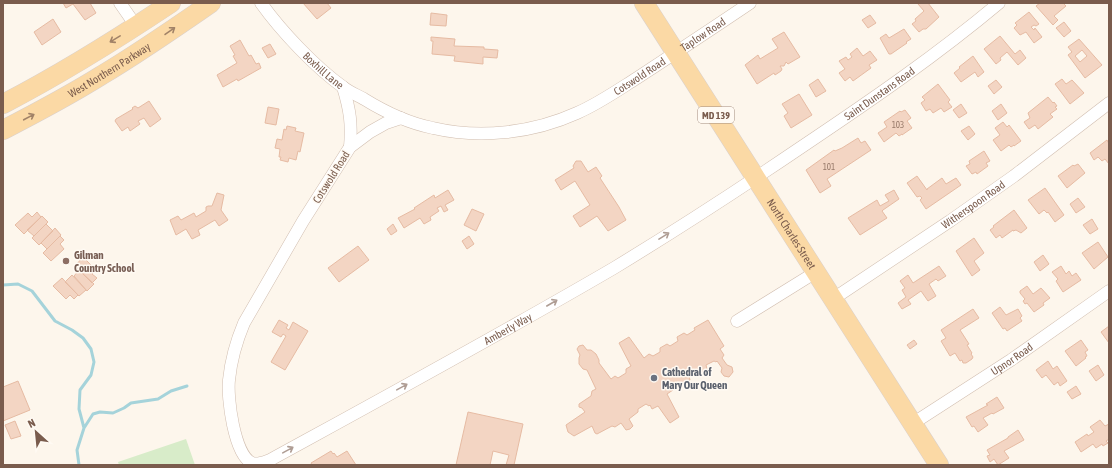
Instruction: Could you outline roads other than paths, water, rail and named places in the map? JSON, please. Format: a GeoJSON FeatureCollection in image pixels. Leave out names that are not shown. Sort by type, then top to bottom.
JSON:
{"type":"FeatureCollection","features":[{"type":"Feature","properties":{"kind":"main road","name":"West Northern Parkway"},"geometry":{"type":"LineString","coordinates":[[3,104],[46,81],[171,3]]}},
{"type":"Feature","properties":{"kind":"main road","name":"West Northern Parkway"},"geometry":{"type":"LineString","coordinates":[[3,130],[101,76],[211,3]]}},
{"type":"Feature","properties":{"kind":"main road","name":"North Charles Street"},"geometry":{"type":"LineString","coordinates":[[644,3],[938,465]]}},
{"type":"Feature","properties":{"kind":"street"},"geometry":{"type":"LineString","coordinates":[[120,3],[136,26]]}},
{"type":"Feature","properties":{"kind":"street","name":"Boxhill Lane"},"geometry":{"type":"LineString","coordinates":[[261,3],[271,17],[295,43],[318,66],[343,87],[382,110],[401,118]]}},
{"type":"Feature","properties":{"kind":"street","name":"Taplow Road"},"geometry":{"type":"LineString","coordinates":[[676,53],[750,3]]}},
{"type":"Feature","properties":{"kind":"street","name":"Saint Dunstans Road"},"geometry":{"type":"LineString","coordinates":[[756,178],[919,66],[999,3]]}},
{"type":"Feature","properties":{"kind":"street","name":"Cotswold Road"},"geometry":{"type":"LineString","coordinates":[[253,463],[245,457],[240,446],[230,410],[228,396],[229,379],[237,339],[244,324],[303,221],[350,147],[370,132],[386,123],[401,118],[433,128],[463,133],[506,132],[536,128],[568,117],[588,108],[676,53]]}},
{"type":"Feature","properties":{"kind":"street"},"geometry":{"type":"LineString","coordinates":[[343,87],[351,118],[350,147]]}},
{"type":"Feature","properties":{"kind":"street","name":"Witherspoon Road"},"geometry":{"type":"LineString","coordinates":[[833,299],[950,221],[1014,176],[1109,103]]}},
{"type":"Feature","properties":{"kind":"street","name":"Amberly Way"},"geometry":{"type":"LineString","coordinates":[[253,463],[260,464],[270,460],[493,337],[630,258],[756,178]]}},
{"type":"Feature","properties":{"kind":"street"},"geometry":{"type":"LineString","coordinates":[[738,321],[816,272]]}},
{"type":"Feature","properties":{"kind":"street","name":"Upnor Road"},"geometry":{"type":"LineString","coordinates":[[912,424],[1011,360],[1109,290]]}},
{"type":"Feature","properties":{"kind":"waterway"},"geometry":{"type":"LineString","coordinates":[[3,285],[18,284],[32,291],[55,321],[83,338],[91,349],[94,362],[91,375],[80,390],[79,409],[84,428],[77,450],[79,465]]}},
{"type":"Feature","properties":{"kind":"waterway"},"geometry":{"type":"LineString","coordinates":[[84,428],[93,414],[100,412],[113,413],[131,403],[158,399],[171,391],[187,386]]}},
{"type":"Feature","properties":{"kind":"place","name":"Gilman Country School"},"geometry":{"type":"Point","coordinates":[66,261]}},
{"type":"Feature","properties":{"kind":"place","name":"Cathedral of Mary Our Queen"},"geometry":{"type":"Point","coordinates":[654,378]}}]}
